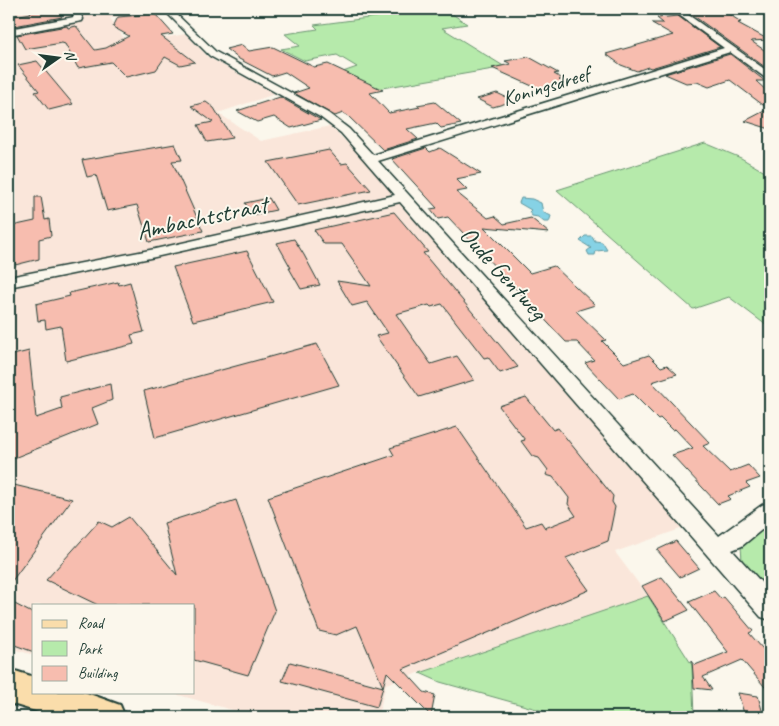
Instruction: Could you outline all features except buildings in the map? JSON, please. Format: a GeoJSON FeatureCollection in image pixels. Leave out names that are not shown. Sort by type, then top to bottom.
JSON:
{"type":"FeatureCollection","features":[{"type":"Feature","properties":{"kind":"main road"},"geometry":{"type":"LineString","coordinates":[[9,686],[32,693]]}},
{"type":"Feature","properties":{"kind":"main road"},"geometry":{"type":"LineString","coordinates":[[35,694],[108,717]]}},
{"type":"Feature","properties":{"kind":"street"},"geometry":{"type":"LineString","coordinates":[[9,32],[79,19],[74,9]]}},
{"type":"Feature","properties":{"kind":"street","name":"Oude Gentweg"},"geometry":{"type":"LineString","coordinates":[[167,9],[213,54],[324,115],[345,130],[770,609]]}},
{"type":"Feature","properties":{"kind":"street"},"geometry":{"type":"LineString","coordinates":[[675,9],[770,77]]}},
{"type":"Feature","properties":{"kind":"street","name":"Koningsdreef"},"geometry":{"type":"LineString","coordinates":[[372,160],[730,49]]}},
{"type":"Feature","properties":{"kind":"street","name":"Ambachtstraat"},"geometry":{"type":"LineString","coordinates":[[9,282],[155,253],[404,197]]}},
{"type":"Feature","properties":{"kind":"street"},"geometry":{"type":"LineString","coordinates":[[716,548],[734,539],[770,511]]}},
{"type":"Feature","properties":{"kind":"shaded area"},"geometry":{"type":"Polygon","coordinates":[[[9,9],[162,9],[164,11],[110,18],[128,44],[186,34],[208,57],[275,94],[218,113],[261,141],[330,126],[359,154],[686,527],[615,552],[648,596],[386,684],[378,717],[257,717],[175,694],[195,694],[195,604],[32,604],[32,654],[9,648],[9,9]]]}},
{"type":"Feature","properties":{"kind":"green space"},"geometry":{"type":"Polygon","coordinates":[[[445,9],[467,24],[442,28],[505,67],[376,89],[343,72],[357,67],[337,55],[305,61],[281,49],[300,46],[285,34],[318,29],[314,25],[445,9]]]}},
{"type":"Feature","properties":{"kind":"green space"},"geometry":{"type":"Polygon","coordinates":[[[705,143],[741,158],[770,175],[770,328],[729,297],[693,309],[557,190],[705,143]]]}},
{"type":"Feature","properties":{"kind":"green space"},"geometry":{"type":"Polygon","coordinates":[[[770,524],[770,590],[742,561],[741,546],[770,524]]]}},
{"type":"Feature","properties":{"kind":"green space"},"geometry":{"type":"Polygon","coordinates":[[[648,596],[692,665],[694,717],[565,717],[440,682],[420,673],[648,596]]]}},
{"type":"Feature","properties":{"kind":"water"},"geometry":{"type":"Polygon","coordinates":[[[521,198],[532,199],[541,203],[543,212],[551,216],[549,222],[544,222],[538,217],[532,216],[529,212],[531,210],[519,203],[521,198]]]}},
{"type":"Feature","properties":{"kind":"water"},"geometry":{"type":"Polygon","coordinates":[[[585,236],[592,236],[595,241],[602,242],[607,250],[596,251],[595,255],[589,255],[587,251],[591,248],[580,241],[585,236]]]}}]}
